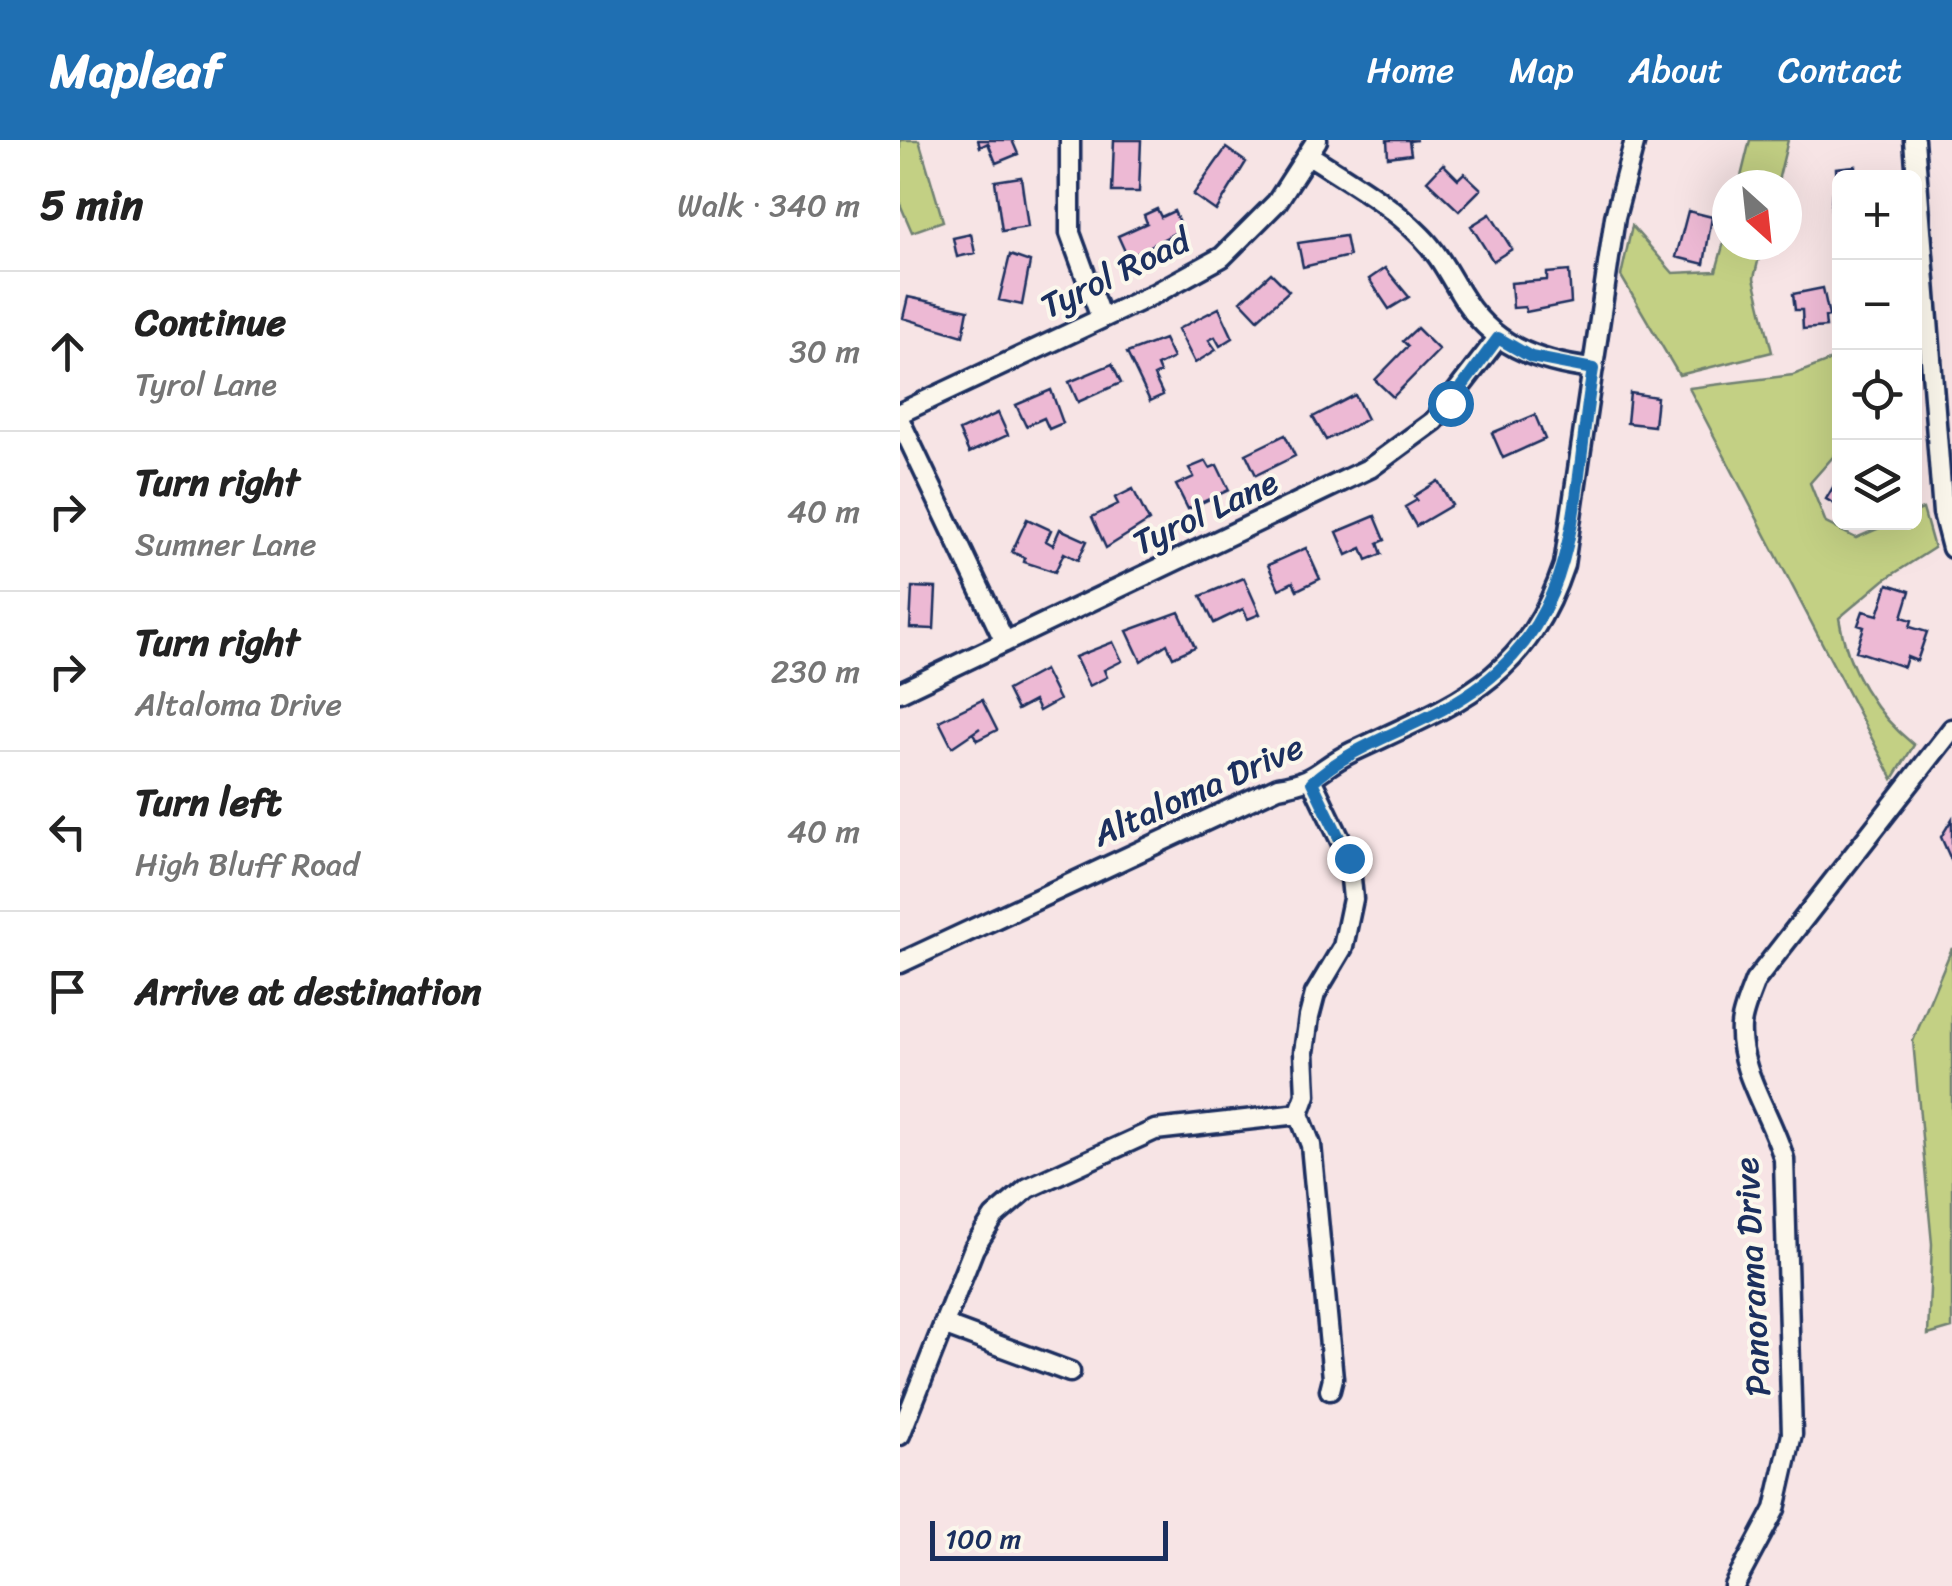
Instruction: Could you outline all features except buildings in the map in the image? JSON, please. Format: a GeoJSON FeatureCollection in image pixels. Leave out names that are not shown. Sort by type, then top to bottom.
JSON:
{"type":"FeatureCollection","features":[{"type":"Feature","properties":{"kind":"street"},"geometry":{"type":"LineString","coordinates":[[1070,140],[1070,233],[1101,318]]}},
{"type":"Feature","properties":{"kind":"street","name":"Altaloma Drive"},"geometry":{"type":"LineString","coordinates":[[900,964],[1278,787],[1312,782],[1336,760],[1445,708],[1498,675],[1529,640],[1550,606],[1564,565],[1615,218],[1635,140]]}},
{"type":"Feature","properties":{"kind":"street"},"geometry":{"type":"LineString","coordinates":[[1914,140],[1943,514],[1952,548]]}},
{"type":"Feature","properties":{"kind":"street"},"geometry":{"type":"LineString","coordinates":[[1313,148],[1424,238],[1472,312],[1498,338],[1531,357],[1593,369]]}},
{"type":"Feature","properties":{"kind":"street","name":"Tyrol Road"},"geometry":{"type":"LineString","coordinates":[[900,413],[1195,273],[1242,242],[1277,202],[1313,148]]}},
{"type":"Feature","properties":{"kind":"street","name":"Tyrol Lane"},"geometry":{"type":"LineString","coordinates":[[900,692],[1370,468],[1434,420],[1498,338]]}},
{"type":"Feature","properties":{"kind":"street"},"geometry":{"type":"LineString","coordinates":[[900,421],[1005,642]]}},
{"type":"Feature","properties":{"kind":"street","name":"Panorama Drive"},"geometry":{"type":"LineString","coordinates":[[1734,1586],[1775,1508],[1792,1434],[1784,1159],[1773,1122],[1747,1066],[1741,1025],[1754,981],[1952,729]]}},
{"type":"Feature","properties":{"kind":"street"},"geometry":{"type":"LineString","coordinates":[[1312,782],[1349,858],[1353,899],[1343,946],[1315,994],[1309,1017],[1304,1052],[1306,1094],[1299,1114],[1312,1145],[1333,1378],[1330,1390]]}},
{"type":"Feature","properties":{"kind":"street"},"geometry":{"type":"LineString","coordinates":[[900,1435],[974,1248],[994,1217],[1028,1188],[1155,1130],[1299,1114]]}},
{"type":"Feature","properties":{"kind":"street"},"geometry":{"type":"LineString","coordinates":[[946,1326],[1070,1372]]}},
{"type":"Feature","properties":{"kind":"green space"},"geometry":{"type":"Polygon","coordinates":[[[900,140],[919,140],[943,221],[912,232],[900,204],[900,140]]]}},
{"type":"Feature","properties":{"kind":"green space"},"geometry":{"type":"Polygon","coordinates":[[[1750,140],[1788,140],[1781,170],[1743,170],[1750,140]]]}},
{"type":"Feature","properties":{"kind":"green space"},"geometry":{"type":"Polygon","coordinates":[[[1632,226],[1673,273],[1716,271],[1719,260],[1758,260],[1754,278],[1772,352],[1679,375],[1621,276],[1632,226]]]}},
{"type":"Feature","properties":{"kind":"green space"},"geometry":{"type":"Polygon","coordinates":[[[1832,360],[1832,458],[1810,483],[1826,523],[1832,530],[1856,538],[1875,530],[1922,530],[1923,509],[1934,548],[1884,580],[1839,618],[1848,654],[1864,688],[1887,719],[1914,745],[1893,779],[1689,388],[1793,375],[1832,360]]]}},
{"type":"Feature","properties":{"kind":"green space"},"geometry":{"type":"Polygon","coordinates":[[[1952,948],[1952,1328],[1928,1335],[1932,1244],[1913,1041],[1952,948]]]}},
{"type":"Feature","properties":{"kind":"route"},"geometry":{"type":"LineString","coordinates":[[1349,858],[1312,782],[1336,760],[1445,708],[1498,675],[1529,640],[1550,606],[1564,565],[1593,369],[1531,357],[1498,338],[1450,403]]}}]}
